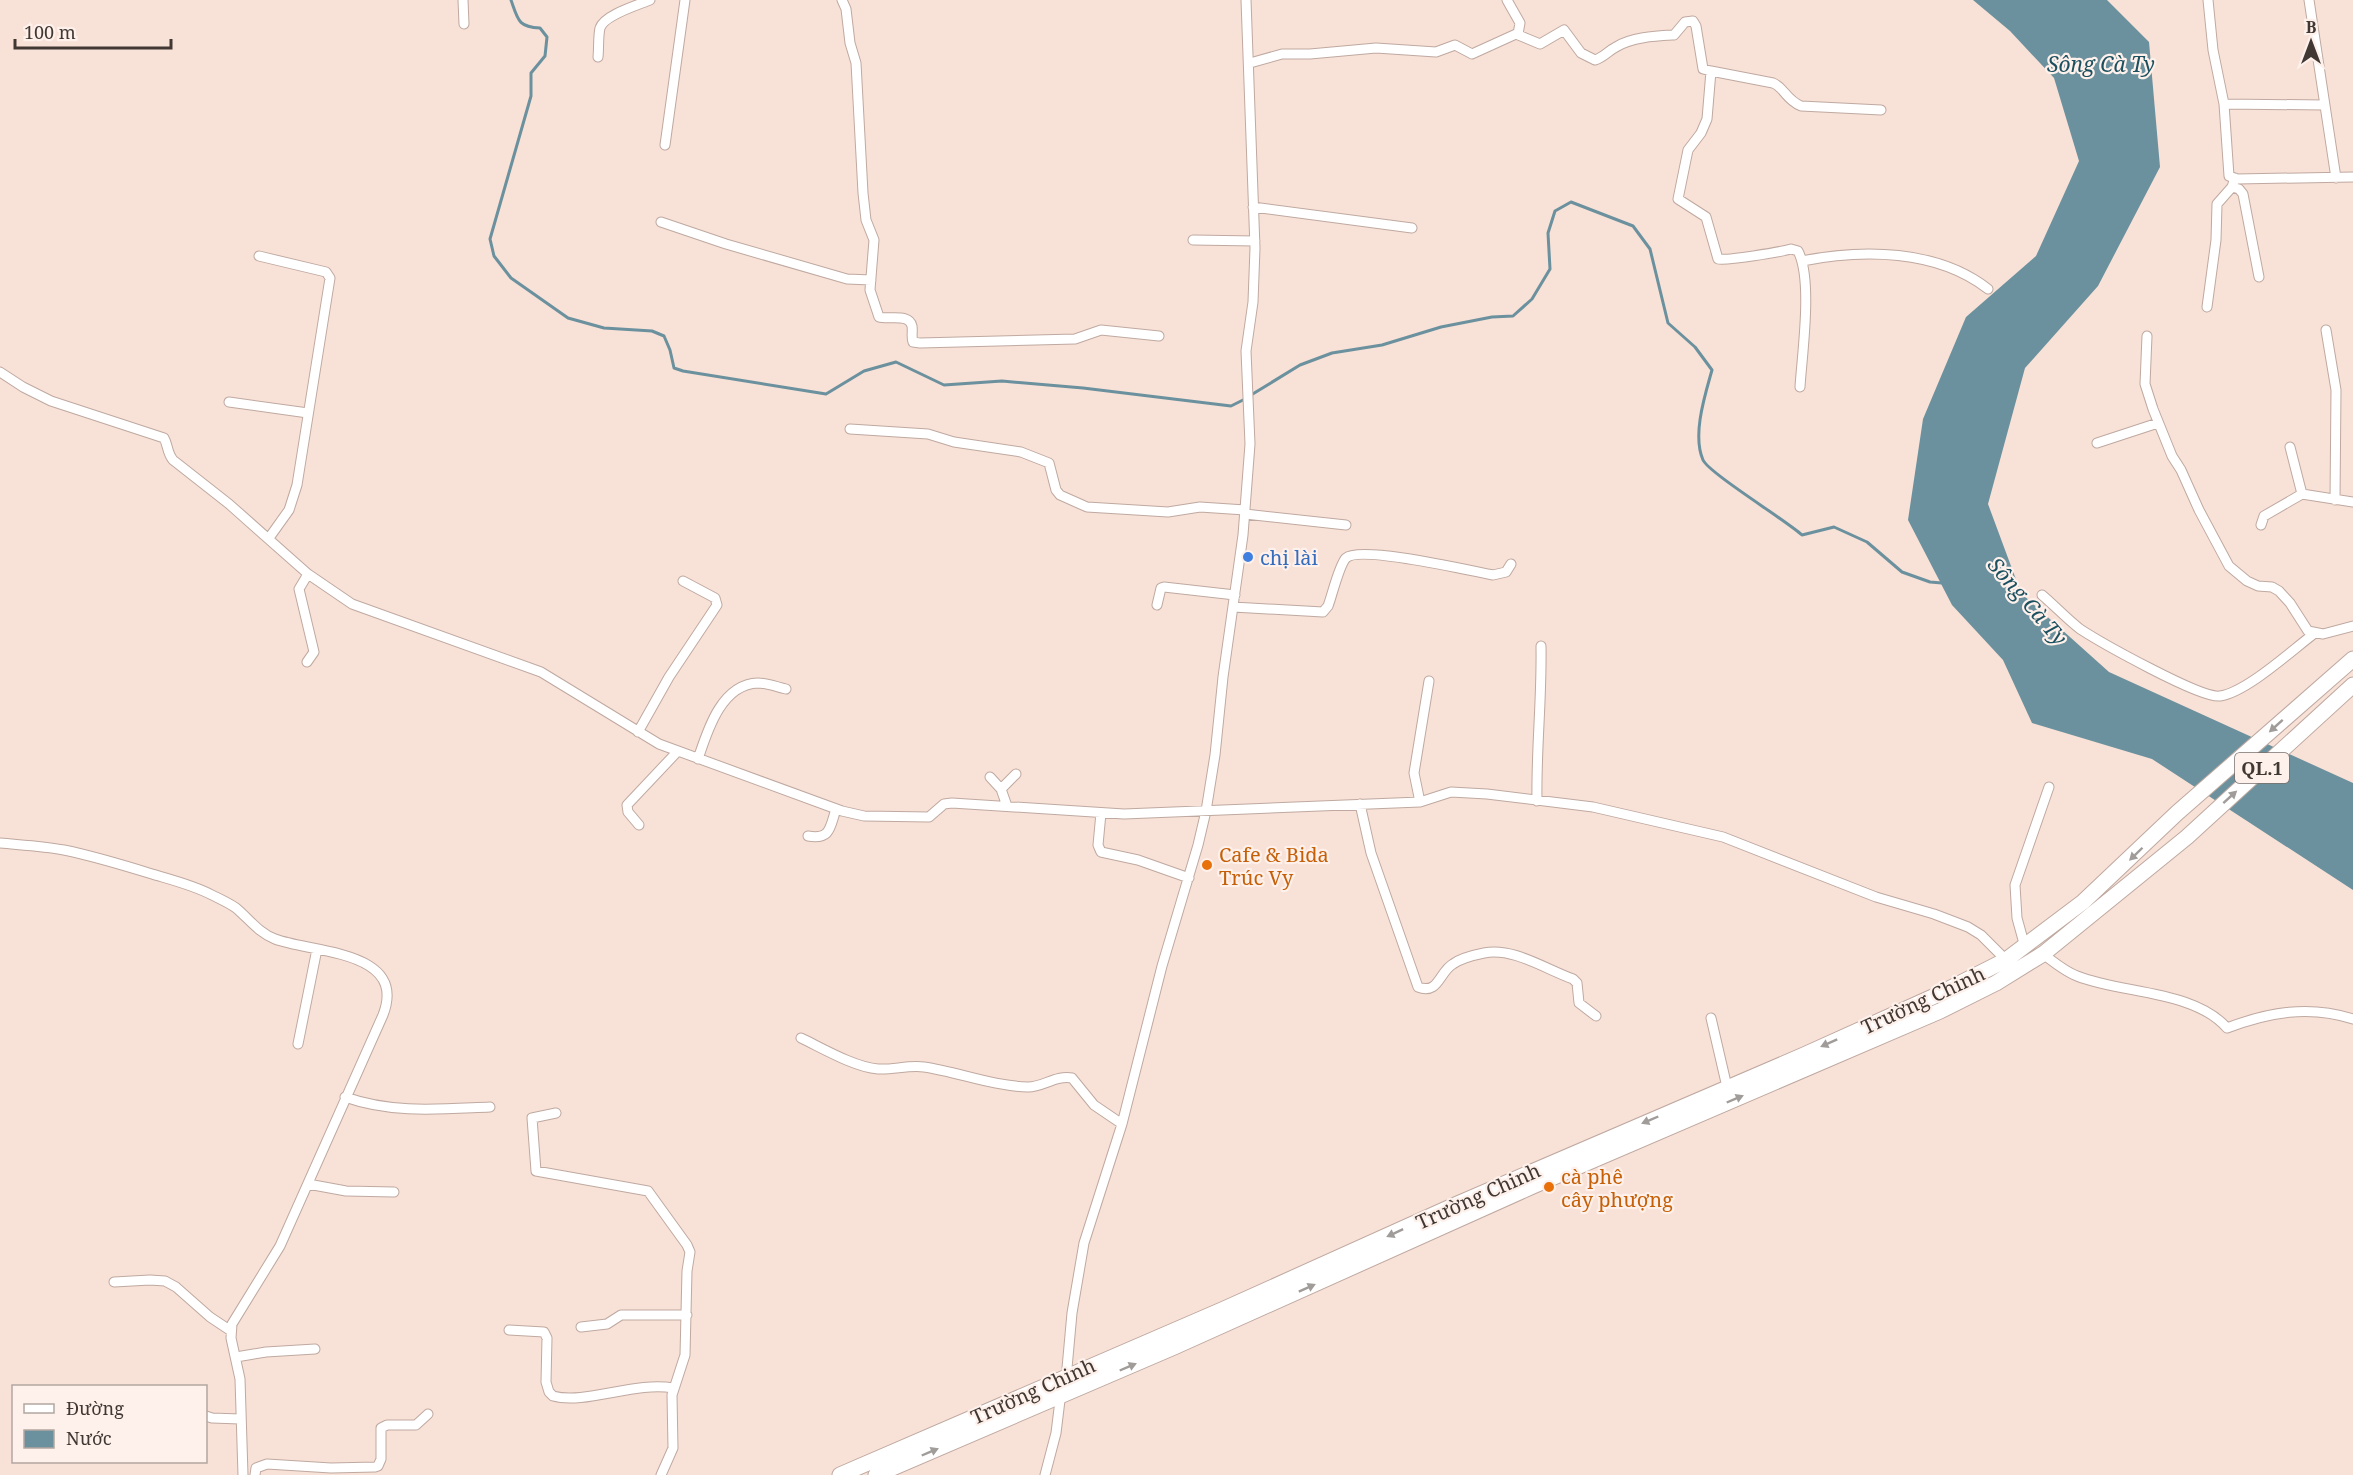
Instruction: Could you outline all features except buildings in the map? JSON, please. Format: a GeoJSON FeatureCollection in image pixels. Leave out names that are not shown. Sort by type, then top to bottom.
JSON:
{"type":"FeatureCollection","features":[{"type":"Feature","properties":{"kind":"highway","name":"Trường Chinh"},"geometry":{"type":"LineString","coordinates":[[840,1475],[1237,1304],[1455,1205],[1937,995],[2006,960],[2083,902],[2177,813],[2353,659]]}},
{"type":"Feature","properties":{"kind":"highway","name":"Trường Chinh"},"geometry":{"type":"LineString","coordinates":[[876,1475],[1060,1397],[1544,1181],[1940,1011],[1996,983],[2043,954],[2187,837],[2353,685]]}},
{"type":"Feature","properties":{"kind":"street"},"geometry":{"type":"LineString","coordinates":[[463,0],[464,24]]}},
{"type":"Feature","properties":{"kind":"street"},"geometry":{"type":"LineString","coordinates":[[598,57],[600,29],[603,23],[608,18],[650,0]]}},
{"type":"Feature","properties":{"kind":"street"},"geometry":{"type":"LineString","coordinates":[[665,145],[685,0]]}},
{"type":"Feature","properties":{"kind":"street"},"geometry":{"type":"LineString","coordinates":[[842,0],[846,9],[850,43],[856,63],[862,194],[866,220],[874,240],[870,290],[879,317],[904,318],[909,321],[912,326],[913,342],[920,344],[1075,339],[1101,330],[1159,336]]}},
{"type":"Feature","properties":{"kind":"street"},"geometry":{"type":"LineString","coordinates":[[1045,1475],[1056,1433],[1060,1397],[1067,1376],[1072,1313],[1082,1249],[1122,1124],[1162,966],[1206,812],[1245,512],[1250,433],[1246,351],[1254,302],[1255,241],[1246,0]]}},
{"type":"Feature","properties":{"kind":"street"},"geometry":{"type":"LineString","coordinates":[[1507,0],[1520,23],[1518,34]]}},
{"type":"Feature","properties":{"kind":"street"},"geometry":{"type":"LineString","coordinates":[[2208,0],[2213,50],[2224,104],[2228,172],[2244,200],[2259,277]]}},
{"type":"Feature","properties":{"kind":"street"},"geometry":{"type":"LineString","coordinates":[[2309,0],[2336,178]]}},
{"type":"Feature","properties":{"kind":"street"},"geometry":{"type":"LineString","coordinates":[[1518,34],[1542,44],[1560,32],[1566,31],[1581,53],[1595,60],[1619,45],[1658,34],[1674,34],[1685,22],[1691,20],[1696,26],[1703,69],[1773,83],[1780,87],[1791,101],[1801,106],[1881,110]]}},
{"type":"Feature","properties":{"kind":"street"},"geometry":{"type":"LineString","coordinates":[[1250,63],[1282,54],[1376,48],[1436,52],[1455,45],[1472,54],[1518,34]]}},
{"type":"Feature","properties":{"kind":"street"},"geometry":{"type":"LineString","coordinates":[[1711,71],[1707,119],[1701,133],[1688,150],[1678,199],[1706,216],[1718,259],[1730,260],[1791,249],[1798,251],[1802,261],[1805,310],[1800,387]]}},
{"type":"Feature","properties":{"kind":"street"},"geometry":{"type":"LineString","coordinates":[[2224,104],[2324,105]]}},
{"type":"Feature","properties":{"kind":"street"},"geometry":{"type":"LineString","coordinates":[[2234,182],[2353,177]]}},
{"type":"Feature","properties":{"kind":"street"},"geometry":{"type":"LineString","coordinates":[[2207,307],[2216,240],[2217,204],[2234,182]]}},
{"type":"Feature","properties":{"kind":"street"},"geometry":{"type":"LineString","coordinates":[[1254,207],[1412,228]]}},
{"type":"Feature","properties":{"kind":"street"},"geometry":{"type":"LineString","coordinates":[[661,222],[726,244],[847,279],[871,280]]}},
{"type":"Feature","properties":{"kind":"street"},"geometry":{"type":"LineString","coordinates":[[1194,240],[1255,241]]}},
{"type":"Feature","properties":{"kind":"street"},"geometry":{"type":"LineString","coordinates":[[1802,261],[1834,255],[1912,257],[1932,261],[1949,268],[1980,282],[1988,289]]}},
{"type":"Feature","properties":{"kind":"street"},"geometry":{"type":"LineString","coordinates":[[259,256],[326,272],[330,278],[293,501],[285,517],[269,538]]}},
{"type":"Feature","properties":{"kind":"street"},"geometry":{"type":"LineString","coordinates":[[2326,330],[2336,390],[2335,500]]}},
{"type":"Feature","properties":{"kind":"street"},"geometry":{"type":"LineString","coordinates":[[2147,336],[2145,384],[2158,423],[2172,456],[2229,566],[2247,581],[2279,591],[2290,603],[2305,628],[2315,633],[2323,634],[2353,626]]}},
{"type":"Feature","properties":{"kind":"street"},"geometry":{"type":"LineString","coordinates":[[0,372],[23,387],[51,400],[164,438],[168,444],[167,452],[173,460],[269,538],[308,574],[352,604],[541,672],[638,732],[677,752],[859,815],[923,818],[930,817],[948,803],[1101,813],[1206,812],[1420,802],[1451,792],[1593,807],[1724,837],[1876,897],[1934,914],[1968,927],[1981,935],[2006,960]]}},
{"type":"Feature","properties":{"kind":"street"},"geometry":{"type":"LineString","coordinates":[[229,402],[308,413]]}},
{"type":"Feature","properties":{"kind":"street"},"geometry":{"type":"LineString","coordinates":[[2097,443],[2158,423]]}},
{"type":"Feature","properties":{"kind":"street"},"geometry":{"type":"LineString","coordinates":[[850,429],[928,434],[954,442],[1021,452],[1049,463],[1056,490],[1060,495],[1087,507],[1168,512],[1200,507],[1346,525]]}},
{"type":"Feature","properties":{"kind":"street"},"geometry":{"type":"LineString","coordinates":[[2290,447],[2302,494]]}},
{"type":"Feature","properties":{"kind":"street"},"geometry":{"type":"LineString","coordinates":[[2261,525],[2264,516],[2302,494],[2353,502]]}},
{"type":"Feature","properties":{"kind":"street"},"geometry":{"type":"LineString","coordinates":[[1233,607],[1323,612],[1328,606],[1344,560],[1352,555],[1388,555],[1494,575],[1506,572],[1511,564]]}},
{"type":"Feature","properties":{"kind":"street"},"geometry":{"type":"LineString","coordinates":[[307,662],[314,652],[299,589],[308,574]]}},
{"type":"Feature","properties":{"kind":"street"},"geometry":{"type":"LineString","coordinates":[[638,732],[669,677],[717,605],[715,598],[683,582]]}},
{"type":"Feature","properties":{"kind":"street"},"geometry":{"type":"LineString","coordinates":[[1157,605],[1161,588],[1164,587],[1235,595]]}},
{"type":"Feature","properties":{"kind":"street"},"geometry":{"type":"LineString","coordinates":[[2042,595],[2080,628],[2181,685],[2209,696],[2228,694],[2244,687],[2315,633]]}},
{"type":"Feature","properties":{"kind":"street"},"geometry":{"type":"LineString","coordinates":[[1537,801],[1536,760],[1541,646]]}},
{"type":"Feature","properties":{"kind":"street"},"geometry":{"type":"LineString","coordinates":[[1420,802],[1414,773],[1429,681]]}},
{"type":"Feature","properties":{"kind":"street"},"geometry":{"type":"LineString","coordinates":[[698,759],[709,725],[725,701],[732,695],[758,683],[786,690]]}},
{"type":"Feature","properties":{"kind":"street"},"geometry":{"type":"LineString","coordinates":[[639,825],[628,812],[627,805],[677,752]]}},
{"type":"Feature","properties":{"kind":"street"},"geometry":{"type":"LineString","coordinates":[[1001,789],[1016,774]]}},
{"type":"Feature","properties":{"kind":"street"},"geometry":{"type":"LineString","coordinates":[[990,777],[1001,789],[1007,806]]}},
{"type":"Feature","properties":{"kind":"street"},"geometry":{"type":"LineString","coordinates":[[2025,947],[2018,918],[2015,885],[2049,787]]}},
{"type":"Feature","properties":{"kind":"street"},"geometry":{"type":"LineString","coordinates":[[1360,804],[1371,853],[1418,987],[1425,989],[1434,987],[1451,964],[1466,958],[1492,952],[1506,952],[1573,979],[1577,982],[1580,1003],[1596,1016]]}},
{"type":"Feature","properties":{"kind":"street"},"geometry":{"type":"LineString","coordinates":[[808,836],[819,838],[829,831],[836,808]]}},
{"type":"Feature","properties":{"kind":"street"},"geometry":{"type":"LineString","coordinates":[[1101,813],[1098,845],[1101,852],[1138,860],[1189,878]]}},
{"type":"Feature","properties":{"kind":"street"},"geometry":{"type":"LineString","coordinates":[[0,843],[75,852],[192,886],[234,907],[268,936],[317,948],[356,960],[372,968],[379,975],[388,994],[383,1015],[318,1155],[308,1184],[280,1246],[234,1318],[231,1331],[240,1379],[243,1475]]}},
{"type":"Feature","properties":{"kind":"street"},"geometry":{"type":"LineString","coordinates":[[298,1044],[317,948]]}},
{"type":"Feature","properties":{"kind":"street"},"geometry":{"type":"LineString","coordinates":[[2043,954],[2077,976],[2117,988],[2145,991],[2179,1000],[2218,1018],[2227,1028],[2258,1017],[2295,1010],[2353,1019]]}},
{"type":"Feature","properties":{"kind":"street"},"geometry":{"type":"LineString","coordinates":[[1711,1018],[1726,1088]]}},
{"type":"Feature","properties":{"kind":"street"},"geometry":{"type":"LineString","coordinates":[[801,1038],[837,1055],[879,1069],[925,1067],[1006,1085],[1027,1087],[1062,1077],[1072,1077],[1094,1104],[1122,1124]]}},
{"type":"Feature","properties":{"kind":"street"},"geometry":{"type":"LineString","coordinates":[[345,1097],[368,1105],[404,1110],[490,1107]]}},
{"type":"Feature","properties":{"kind":"street"},"geometry":{"type":"LineString","coordinates":[[556,1113],[532,1118],[536,1171],[651,1193],[690,1250],[685,1355],[672,1395],[673,1448],[661,1475]]}},
{"type":"Feature","properties":{"kind":"street"},"geometry":{"type":"LineString","coordinates":[[308,1184],[346,1191],[394,1192]]}},
{"type":"Feature","properties":{"kind":"street"},"geometry":{"type":"LineString","coordinates":[[114,1282],[165,1281],[176,1287],[210,1317],[231,1331]]}},
{"type":"Feature","properties":{"kind":"street"},"geometry":{"type":"LineString","coordinates":[[581,1327],[608,1324],[621,1315],[687,1314]]}},
{"type":"Feature","properties":{"kind":"street"},"geometry":{"type":"LineString","coordinates":[[509,1330],[544,1332],[547,1338],[547,1388],[553,1396],[585,1396],[659,1385],[673,1388]]}},
{"type":"Feature","properties":{"kind":"street"},"geometry":{"type":"LineString","coordinates":[[236,1357],[266,1352],[315,1349]]}},
{"type":"Feature","properties":{"kind":"street"},"geometry":{"type":"LineString","coordinates":[[255,1475],[256,1468],[267,1464],[331,1468],[378,1466],[381,1459],[381,1428],[387,1425],[416,1425],[428,1414]]}},
{"type":"Feature","properties":{"kind":"street"},"geometry":{"type":"LineString","coordinates":[[207,1416],[240,1419]]}},
{"type":"Feature","properties":{"kind":"water","name":"Sông Cà Ty"},"geometry":{"type":"Polygon","coordinates":[[[1973,0],[2107,0],[2149,42],[2160,167],[2098,286],[2025,368],[1988,504],[2021,593],[2109,672],[2353,783],[2353,890],[2152,759],[2032,723],[2003,660],[1952,605],[1908,520],[1923,419],[1966,317],[2036,256],[2079,161],[2054,78],[2010,31],[1973,0]]]}},
{"type":"Feature","properties":{"kind":"waterway"},"geometry":{"type":"LineString","coordinates":[[511,0],[520,21],[527,26],[540,28],[547,37],[545,56],[531,73],[531,96],[490,239],[494,256],[511,278],[568,318],[604,328],[652,331],[664,336],[674,368],[683,371],[826,394],[864,371],[896,362],[944,385],[1002,381],[1083,388],[1231,406],[1245,399]]}},
{"type":"Feature","properties":{"kind":"waterway"},"geometry":{"type":"LineString","coordinates":[[1251,395],[1300,365],[1332,353],[1382,345],[1441,327],[1492,317],[1513,316],[1532,299],[1550,269],[1548,233],[1555,211],[1571,202],[1633,226],[1650,249],[1668,323],[1695,347],[1712,370],[1699,427],[1700,450],[1708,466],[1802,535],[1834,527],[1867,542],[1902,572],[1930,582],[1942,583]]}},
{"type":"Feature","properties":{"kind":"place","name":"chị lài"},"geometry":{"type":"Point","coordinates":[1248,557]}},
{"type":"Feature","properties":{"kind":"place","name":"Cafe & Bida Trúc Vy"},"geometry":{"type":"Point","coordinates":[1207,865]}},
{"type":"Feature","properties":{"kind":"place","name":"cà phê cây phượng"},"geometry":{"type":"Point","coordinates":[1549,1187]}}]}
